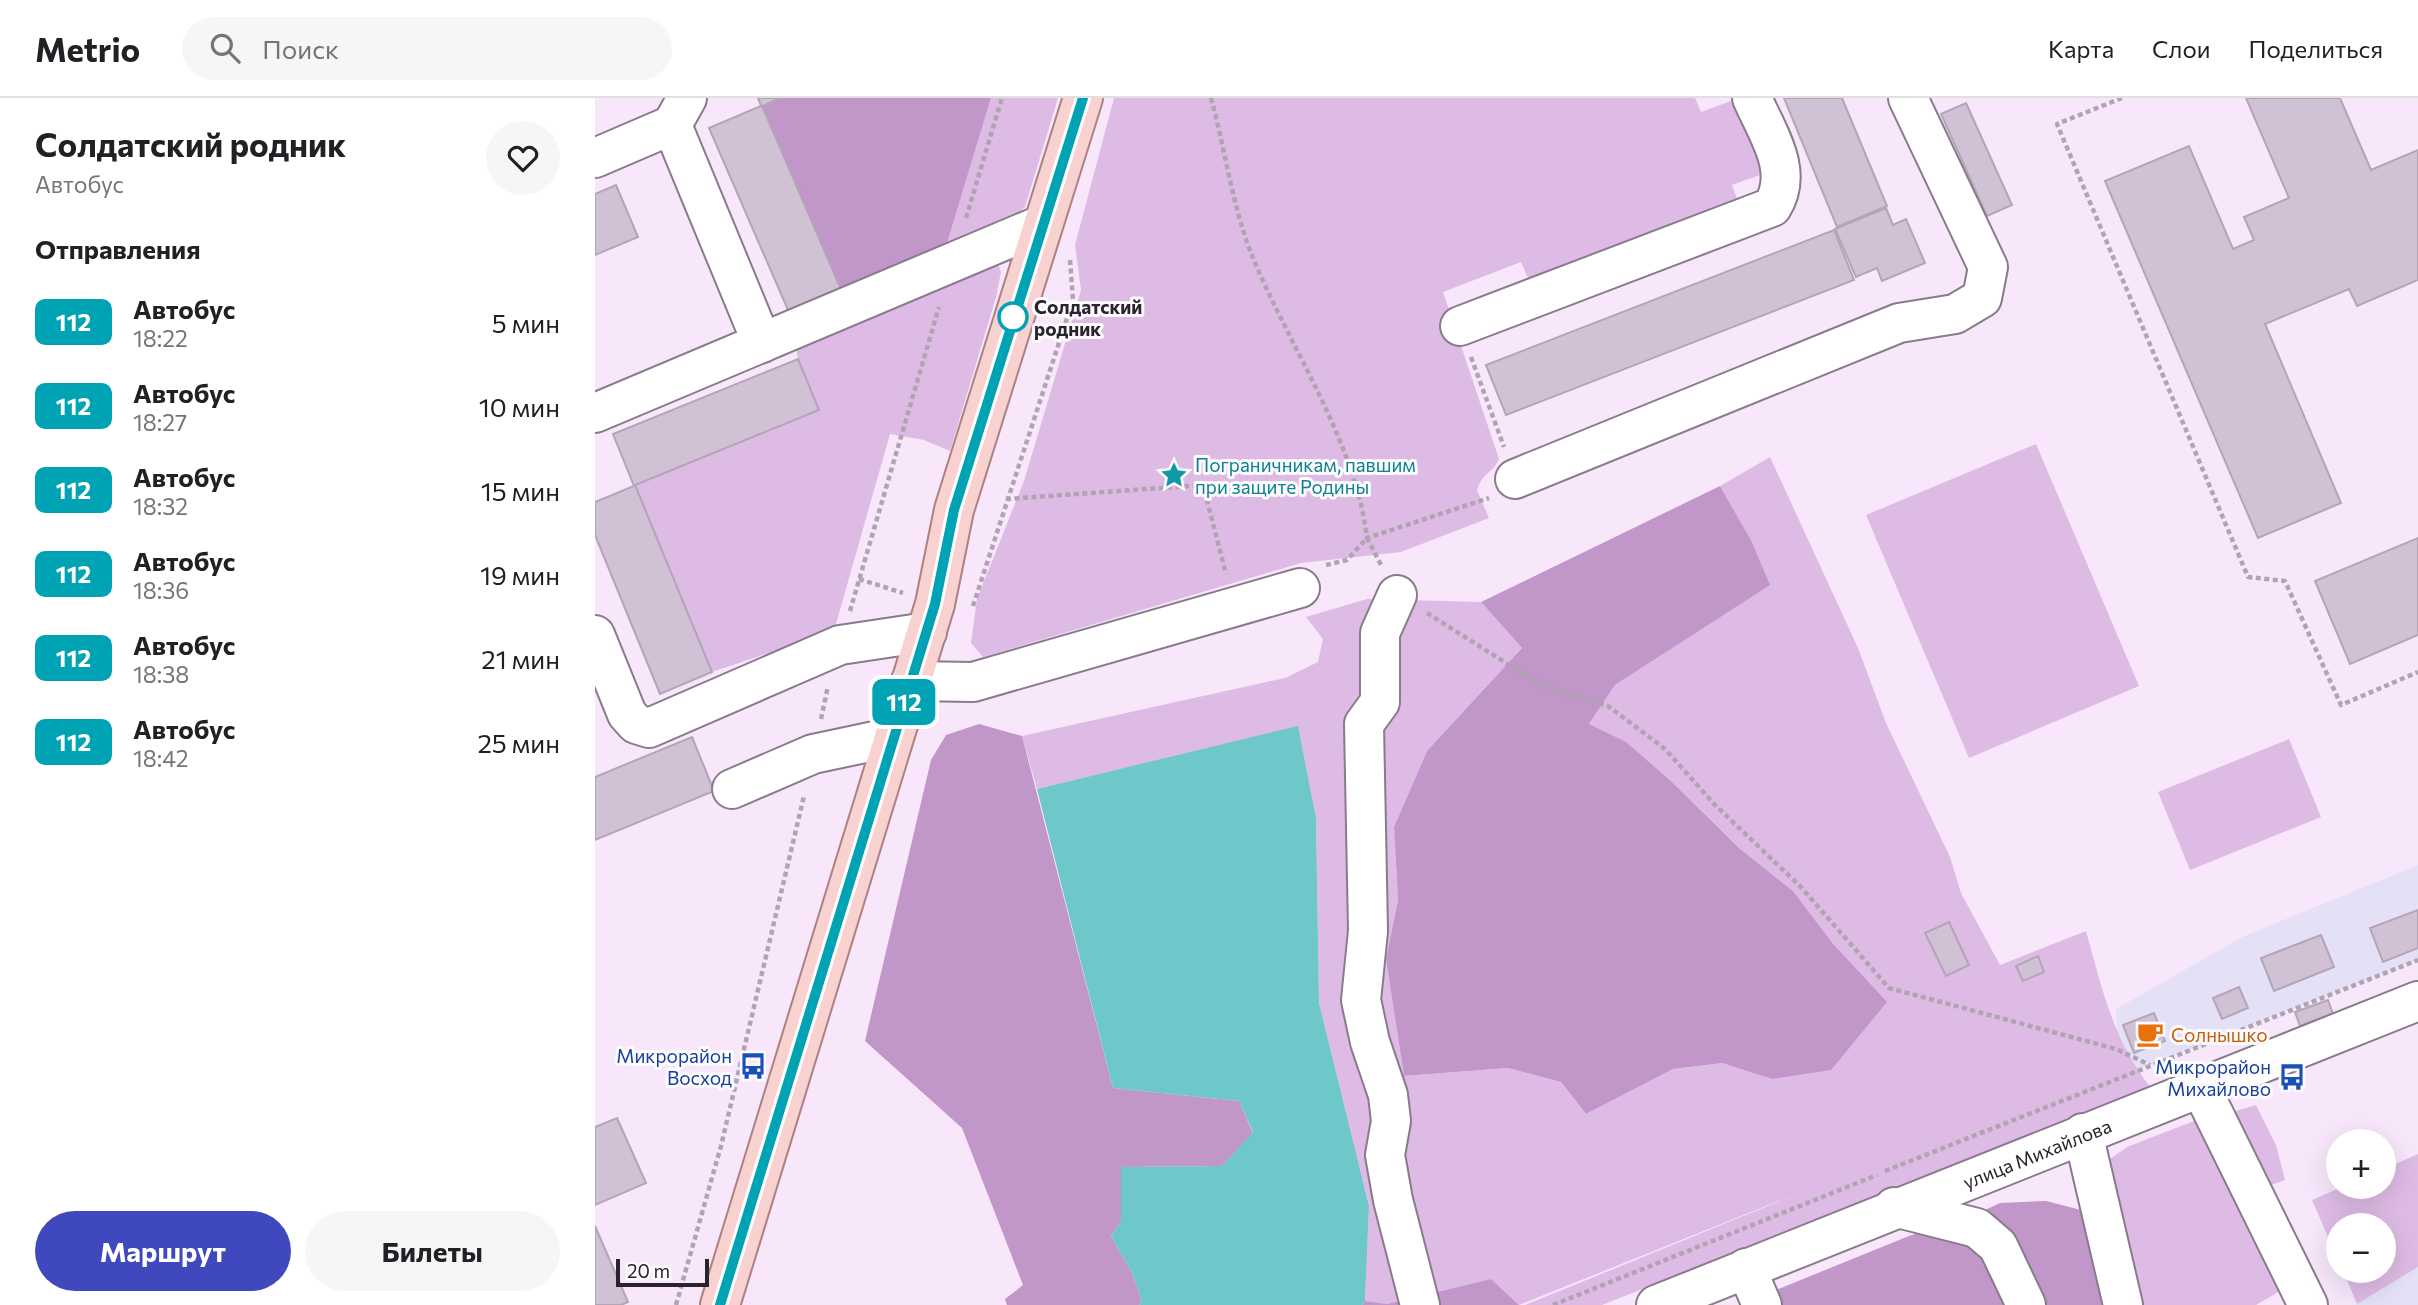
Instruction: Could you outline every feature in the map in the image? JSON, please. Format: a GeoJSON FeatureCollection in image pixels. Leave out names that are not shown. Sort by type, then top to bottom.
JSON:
{"type":"FeatureCollection","features":[{"type":"Feature","properties":{"kind":"main road"},"geometry":{"type":"LineString","coordinates":[[720,1305],[927,632],[954,510],[1055,236],[1083,98]]}},
{"type":"Feature","properties":{"kind":"street"},"geometry":{"type":"LineString","coordinates":[[1460,326],[1772,207],[1782,191],[1781,165],[1752,98]]}},
{"type":"Feature","properties":{"kind":"street"},"geometry":{"type":"LineString","coordinates":[[1515,479],[1899,323],[1955,314],[1982,298],[1988,267],[1919,102]]}},
{"type":"Feature","properties":{"kind":"street"},"geometry":{"type":"LineString","coordinates":[[595,158],[680,111],[762,343]]}},
{"type":"Feature","properties":{"kind":"street"},"geometry":{"type":"LineString","coordinates":[[595,413],[952,263],[1055,236]]}},
{"type":"Feature","properties":{"kind":"street"},"geometry":{"type":"LineString","coordinates":[[911,681],[973,682],[1307,578]]}},
{"type":"Feature","properties":{"kind":"street"},"geometry":{"type":"LineString","coordinates":[[1397,596],[1380,633],[1380,702],[1364,724],[1368,931],[1361,1000],[1370,1042],[1388,1095],[1391,1121],[1385,1155],[1392,1200],[1420,1305]]}},
{"type":"Feature","properties":{"kind":"street"},"geometry":{"type":"LineString","coordinates":[[595,635],[627,714],[636,724],[649,728],[840,645],[927,632]]}},
{"type":"Feature","properties":{"kind":"street"},"geometry":{"type":"LineString","coordinates":[[732,789],[813,754],[893,737]]}},
{"type":"Feature","properties":{"kind":"street","name":"улица Михайлова"},"geometry":{"type":"LineString","coordinates":[[1655,1305],[1895,1207],[2418,1001]]}},
{"type":"Feature","properties":{"kind":"street"},"geometry":{"type":"LineString","coordinates":[[2200,1086],[2308,1305]]}},
{"type":"Feature","properties":{"kind":"street"},"geometry":{"type":"LineString","coordinates":[[2083,1133],[2123,1305]]}},
{"type":"Feature","properties":{"kind":"street"},"geometry":{"type":"LineString","coordinates":[[1895,1207],[1977,1228],[1998,1246],[2026,1305]]}},
{"type":"Feature","properties":{"kind":"street"},"geometry":{"type":"LineString","coordinates":[[1746,1268],[1762,1305]]}},
{"type":"Feature","properties":{"kind":"path"},"geometry":{"type":"LineString","coordinates":[[676,1305],[721,1146],[840,645],[1002,98]]}},
{"type":"Feature","properties":{"kind":"path"},"geometry":{"type":"LineString","coordinates":[[1211,98],[1250,250],[1335,431],[1363,505],[1367,538],[1397,596],[1544,687],[1608,706],[1665,749],[1715,805],[1800,886],[1889,988],[2116,1049],[2150,1065]]}},
{"type":"Feature","properties":{"kind":"path"},"geometry":{"type":"LineString","coordinates":[[2122,98],[2057,124],[2248,577],[2285,582],[2341,705],[2418,672]]}},
{"type":"Feature","properties":{"kind":"path"},"geometry":{"type":"LineString","coordinates":[[969,617],[1006,499],[1024,457],[1073,300],[1055,236]]}},
{"type":"Feature","properties":{"kind":"path"},"geometry":{"type":"LineString","coordinates":[[1307,578],[1347,560],[1367,538],[1517,487],[1460,326]]}},
{"type":"Feature","properties":{"kind":"path"},"geometry":{"type":"LineString","coordinates":[[1006,499],[1203,485],[1227,575]]}},
{"type":"Feature","properties":{"kind":"path"},"geometry":{"type":"LineString","coordinates":[[1553,1305],[2418,960]]}},
{"type":"Feature","properties":{"kind":"shaded area"},"geometry":{"type":"Polygon","coordinates":[[[780,98],[991,98],[945,250],[843,294],[762,106],[780,98]]]}},
{"type":"Feature","properties":{"kind":"shaded area"},"geometry":{"type":"Polygon","coordinates":[[[991,98],[1058,98],[1025,207],[1003,226],[997,261],[1001,272],[996,297],[950,451],[924,440],[890,434],[834,631],[712,672],[635,485],[798,359],[791,317],[945,250],[991,98]]]}},
{"type":"Feature","properties":{"kind":"shaded area"},"geometry":{"type":"Polygon","coordinates":[[[1114,98],[1695,98],[1701,112],[1739,98],[1777,169],[1732,185],[1742,212],[1534,292],[1521,262],[1443,292],[1499,459],[1477,490],[1489,518],[1401,552],[1301,563],[983,657],[971,643],[977,599],[1024,481],[1081,290],[1075,245],[1114,98]]]}},
{"type":"Feature","properties":{"kind":"shaded area"},"geometry":{"type":"Polygon","coordinates":[[[2036,444],[2139,686],[1969,758],[1866,515],[2036,444]]]}},
{"type":"Feature","properties":{"kind":"shaded area"},"geometry":{"type":"Polygon","coordinates":[[[1770,457],[1858,648],[1886,723],[1950,857],[1961,893],[2000,965],[2086,931],[2118,1033],[2151,1088],[1602,1305],[1525,1305],[1834,1179],[1519,1305],[1491,1279],[1387,1304],[1365,1301],[1369,1206],[1319,1003],[1316,818],[1298,727],[1037,789],[1022,736],[1285,678],[1318,662],[1323,639],[1306,617],[1367,599],[1481,602],[1522,648],[1427,751],[1394,827],[1398,900],[1386,959],[1404,1076],[1508,1068],[1561,1082],[1586,1114],[1673,1069],[1722,1063],[1772,1079],[1834,945],[1793,891],[1739,848],[1672,782],[1626,743],[1589,724],[1615,685],[1769,585],[1751,540],[1720,486],[1770,457]]]}},
{"type":"Feature","properties":{"kind":"shaded area"},"geometry":{"type":"Polygon","coordinates":[[[1720,486],[1751,540],[1770,585],[1615,685],[1589,724],[1626,742],[1672,782],[1739,848],[1793,891],[1834,945],[1887,1002],[1831,1070],[1772,1079],[1722,1063],[1673,1069],[1586,1114],[1561,1082],[1508,1068],[1404,1076],[1386,959],[1398,900],[1394,827],[1427,751],[1522,648],[1481,602],[1720,486]]]}},
{"type":"Feature","properties":{"kind":"shaded area"},"geometry":{"type":"Polygon","coordinates":[[[979,724],[1022,736],[1113,1088],[1239,1101],[1253,1133],[1222,1166],[1121,1167],[1121,1221],[1111,1236],[1132,1273],[1142,1301],[1139,1305],[1007,1305],[1005,1299],[1023,1285],[962,1128],[865,1041],[931,760],[946,735],[979,724]]]}},
{"type":"Feature","properties":{"kind":"shaded area"},"geometry":{"type":"Polygon","coordinates":[[[1298,726],[1316,818],[1319,1003],[1369,1206],[1365,1301],[1362,1305],[1139,1305],[1142,1301],[1132,1273],[1111,1236],[1121,1221],[1121,1167],[1222,1166],[1253,1132],[1239,1101],[1113,1088],[1037,789],[1298,726]]]}},
{"type":"Feature","properties":{"kind":"shaded area"},"geometry":{"type":"Polygon","coordinates":[[[2289,739],[2321,817],[2190,870],[2158,792],[2289,739]]]}},
{"type":"Feature","properties":{"kind":"shaded area"},"geometry":{"type":"Polygon","coordinates":[[[2418,865],[2418,960],[2119,1077],[2116,1009],[2242,937],[2418,865]]]}},
{"type":"Feature","properties":{"kind":"shaded area"},"geometry":{"type":"Polygon","coordinates":[[[2256,1105],[2276,1145],[2285,1180],[2271,1185],[2249,1146],[2236,1111],[2256,1105]]]}},
{"type":"Feature","properties":{"kind":"shaded area"},"geometry":{"type":"Polygon","coordinates":[[[2194,1121],[2206,1131],[2282,1290],[2256,1305],[2110,1305],[2106,1162],[2127,1147],[2194,1121]]]}},
{"type":"Feature","properties":{"kind":"shaded area"},"geometry":{"type":"Polygon","coordinates":[[[2418,1154],[2418,1267],[2396,1280],[2396,1213],[2326,1213],[2326,1232],[2312,1200],[2326,1194],[2326,1199],[2396,1199],[2396,1164],[2418,1154]]]}},
{"type":"Feature","properties":{"kind":"shaded area"},"geometry":{"type":"Polygon","coordinates":[[[2046,1201],[2089,1212],[2110,1305],[1739,1305],[1909,1236],[1972,1216],[2000,1203],[2046,1201]]]}},
{"type":"Feature","properties":{"kind":"shaded area"},"geometry":{"type":"Polygon","coordinates":[[[2418,1267],[2418,1305],[2355,1305],[2391,1283],[2396,1283],[2396,1280],[2418,1267]]]}},
{"type":"Feature","properties":{"kind":"shaded area"},"geometry":{"type":"Polygon","coordinates":[[[1491,1279],[1519,1305],[1362,1305],[1365,1301],[1387,1304],[1491,1279]]]}},
{"type":"Feature","properties":{"kind":"shaded area"},"geometry":{"type":"Polygon","coordinates":[[[2348,1283],[2392,1283],[2357,1304],[2348,1283]]]}},
{"type":"Feature","properties":{"kind":"building"},"geometry":{"type":"Polygon","coordinates":[[[758,98],[780,98],[762,106],[843,294],[791,317],[709,128],[761,106],[758,98]]]}},
{"type":"Feature","properties":{"kind":"building"},"geometry":{"type":"Polygon","coordinates":[[[1784,98],[1842,98],[1887,206],[1837,227],[1784,98]]]}},
{"type":"Feature","properties":{"kind":"building"},"geometry":{"type":"Polygon","coordinates":[[[2246,98],[2340,98],[2371,170],[2418,150],[2418,280],[2357,306],[2349,289],[2265,324],[2341,503],[2258,538],[2105,181],[2189,146],[2233,249],[2254,240],[2244,217],[2289,198],[2246,98]]]}},
{"type":"Feature","properties":{"kind":"building"},"geometry":{"type":"Polygon","coordinates":[[[1966,103],[2012,205],[1987,216],[1941,114],[1966,103]]]}},
{"type":"Feature","properties":{"kind":"building"},"geometry":{"type":"Polygon","coordinates":[[[616,185],[638,237],[595,255],[595,194],[616,185]]]}},
{"type":"Feature","properties":{"kind":"building"},"geometry":{"type":"Polygon","coordinates":[[[1886,208],[1893,225],[1906,219],[1925,263],[1882,281],[1877,268],[1856,277],[1835,229],[1886,208]]]}},
{"type":"Feature","properties":{"kind":"building"},"geometry":{"type":"Polygon","coordinates":[[[1834,230],[1854,280],[1506,415],[1486,365],[1834,230]]]}},
{"type":"Feature","properties":{"kind":"building"},"geometry":{"type":"Polygon","coordinates":[[[798,359],[819,410],[635,485],[712,672],[660,694],[595,535],[595,502],[634,486],[613,434],[798,359]]]}},
{"type":"Feature","properties":{"kind":"building"},"geometry":{"type":"Polygon","coordinates":[[[2418,538],[2418,635],[2350,664],[2315,581],[2418,538]]]}},
{"type":"Feature","properties":{"kind":"building"},"geometry":{"type":"Polygon","coordinates":[[[692,737],[714,791],[595,840],[595,777],[692,737]]]}},
{"type":"Feature","properties":{"kind":"building"},"geometry":{"type":"Polygon","coordinates":[[[2418,910],[2418,948],[2383,962],[2370,928],[2418,910]]]}},
{"type":"Feature","properties":{"kind":"building"},"geometry":{"type":"Polygon","coordinates":[[[1949,922],[1969,965],[1946,976],[1925,933],[1949,922]]]}},
{"type":"Feature","properties":{"kind":"building"},"geometry":{"type":"Polygon","coordinates":[[[2321,935],[2334,967],[2274,991],[2261,958],[2321,935]]]}},
{"type":"Feature","properties":{"kind":"building"},"geometry":{"type":"Polygon","coordinates":[[[2038,956],[2044,972],[2023,981],[2016,966],[2038,956]]]}},
{"type":"Feature","properties":{"kind":"building"},"geometry":{"type":"Polygon","coordinates":[[[2239,987],[2248,1008],[2222,1019],[2213,998],[2239,987]]]}},
{"type":"Feature","properties":{"kind":"building"},"geometry":{"type":"Polygon","coordinates":[[[2328,1000],[2333,1014],[2300,1026],[2295,1012],[2328,1000]]]}},
{"type":"Feature","properties":{"kind":"building"},"geometry":{"type":"Polygon","coordinates":[[[2154,1013],[2165,1041],[2134,1053],[2123,1025],[2154,1013]]]}},
{"type":"Feature","properties":{"kind":"building"},"geometry":{"type":"Polygon","coordinates":[[[617,1118],[646,1183],[595,1205],[595,1127],[617,1118]]]}},
{"type":"Feature","properties":{"kind":"building"},"geometry":{"type":"Polygon","coordinates":[[[595,1226],[628,1302],[621,1305],[595,1305],[595,1226]]]}},
{"type":"Feature","properties":{"kind":"bus line","name":"112"},"geometry":{"type":"LineString","coordinates":[[720,1305],[935,604],[954,510],[1041,225],[1083,98]]}},
{"type":"Feature","properties":{"kind":"place","name":"Солдатский родник"},"geometry":{"type":"Point","coordinates":[1013,317]}},
{"type":"Feature","properties":{"kind":"place","name":"Пограничникам, павшим при защите Родины"},"geometry":{"type":"Point","coordinates":[1174,475]}},
{"type":"Feature","properties":{"kind":"place","name":"Солнышко"},"geometry":{"type":"Point","coordinates":[2150,1034]}},
{"type":"Feature","properties":{"kind":"place","name":"Микрорайон Восход"},"geometry":{"type":"Point","coordinates":[753,1066]}},
{"type":"Feature","properties":{"kind":"place","name":"Микрорайон Михайлово"},"geometry":{"type":"Point","coordinates":[2292,1077]}}]}
